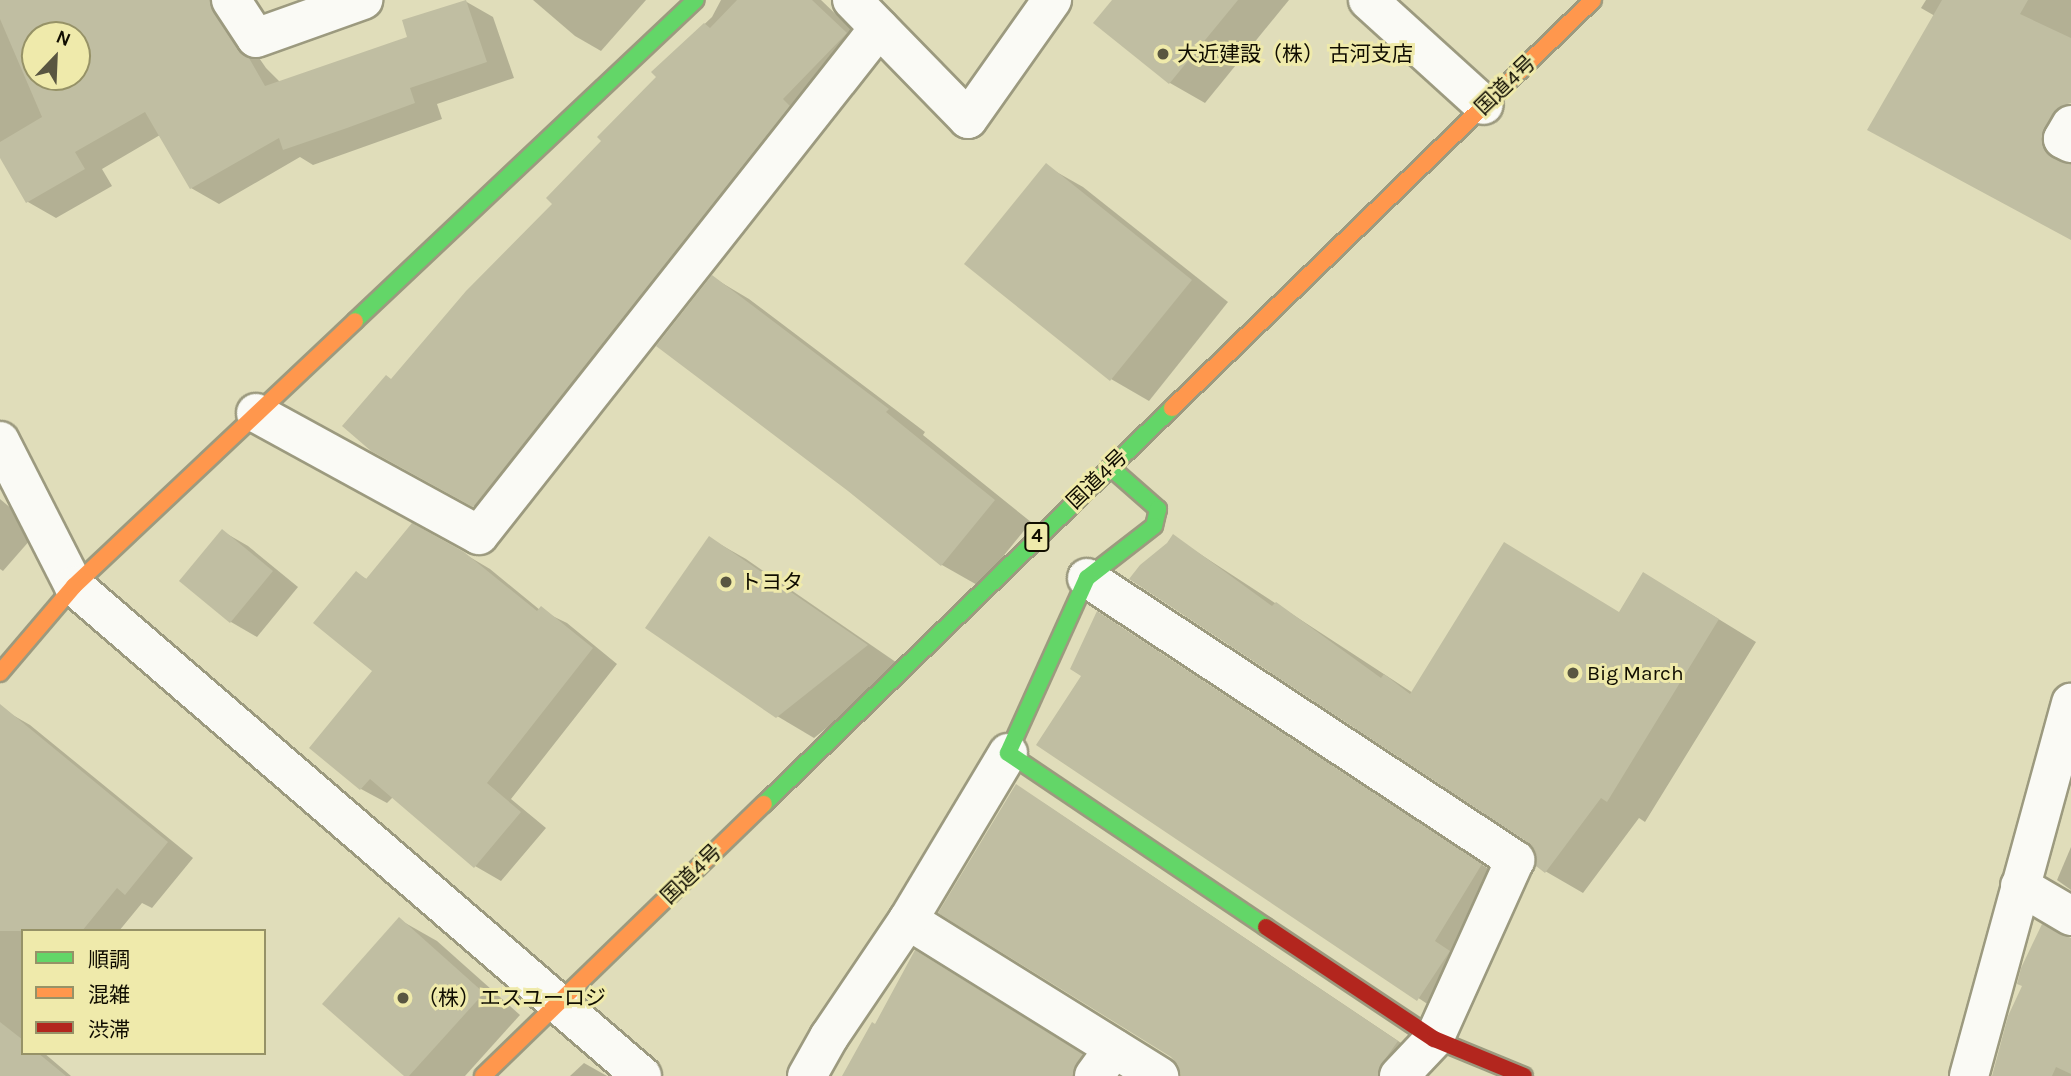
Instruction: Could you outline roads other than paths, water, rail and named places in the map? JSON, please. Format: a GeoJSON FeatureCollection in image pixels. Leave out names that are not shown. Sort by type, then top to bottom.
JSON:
{"type":"FeatureCollection","features":[{"type":"Feature","properties":{"kind":"main road"},"geometry":{"type":"LineString","coordinates":[[0,673],[74,586],[696,0]]}},
{"type":"Feature","properties":{"kind":"main road","name":"国道4号"},"geometry":{"type":"LineString","coordinates":[[483,1076],[1593,0]]}},
{"type":"Feature","properties":{"kind":"main road"},"geometry":{"type":"LineString","coordinates":[[1110,467],[1158,509],[1154,526],[1087,578],[1008,753],[1434,1039],[1524,1076]]}},
{"type":"Feature","properties":{"kind":"street"},"geometry":{"type":"LineString","coordinates":[[231,0],[256,38],[363,0]]}},
{"type":"Feature","properties":{"kind":"street"},"geometry":{"type":"LineString","coordinates":[[852,0],[968,119],[1052,0]]}},
{"type":"Feature","properties":{"kind":"street"},"geometry":{"type":"LineString","coordinates":[[1368,0],[1484,105]]}},
{"type":"Feature","properties":{"kind":"street"},"geometry":{"type":"LineString","coordinates":[[256,413],[479,535],[879,27]]}},
{"type":"Feature","properties":{"kind":"street"},"geometry":{"type":"LineString","coordinates":[[2071,125],[2063,139],[2071,143]]}},
{"type":"Feature","properties":{"kind":"street"},"geometry":{"type":"LineString","coordinates":[[0,441],[74,586],[642,1076]]}},
{"type":"Feature","properties":{"kind":"street"},"geometry":{"type":"LineString","coordinates":[[1087,578],[1515,860],[1434,1039],[1399,1076]]}},
{"type":"Feature","properties":{"kind":"street"},"geometry":{"type":"LineString","coordinates":[[1969,1076],[2071,703]]}},
{"type":"Feature","properties":{"kind":"street"},"geometry":{"type":"LineString","coordinates":[[807,1076],[829,1037],[908,920],[1008,753]]}},
{"type":"Feature","properties":{"kind":"street"},"geometry":{"type":"LineString","coordinates":[[2020,886],[2071,916]]}},
{"type":"Feature","properties":{"kind":"street"},"geometry":{"type":"LineString","coordinates":[[908,920],[1104,1062],[1159,1076]]}},
{"type":"Feature","properties":{"kind":"place","name":"大近建設（株） 古河支店"},"geometry":{"type":"Point","coordinates":[1163,54]}},
{"type":"Feature","properties":{"kind":"place","name":"トヨタ"},"geometry":{"type":"Point","coordinates":[726,582]}},
{"type":"Feature","properties":{"kind":"place","name":"Big March"},"geometry":{"type":"Point","coordinates":[1573,673]}},
{"type":"Feature","properties":{"kind":"place","name":"（株）エスユーロジ"},"geometry":{"type":"Point","coordinates":[403,998]}}]}
